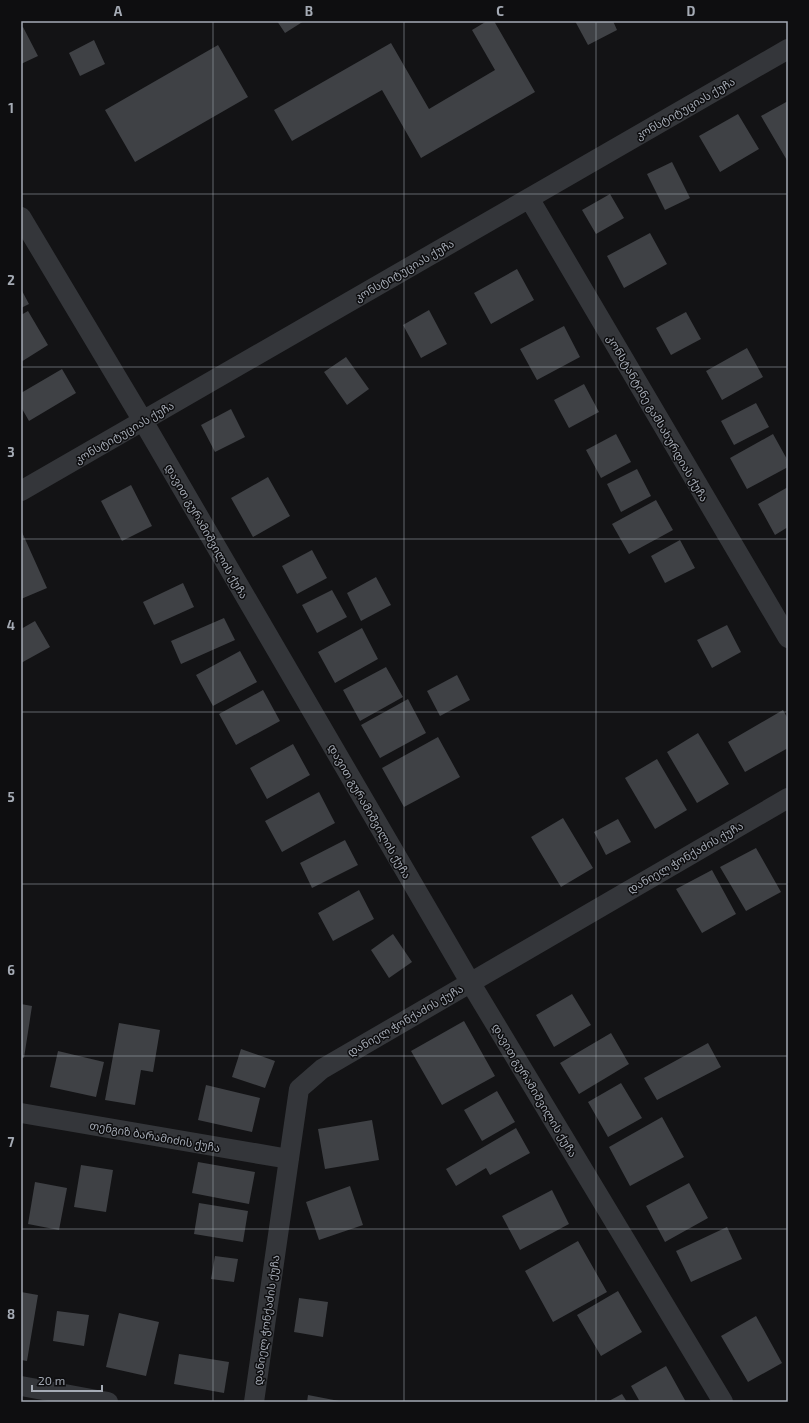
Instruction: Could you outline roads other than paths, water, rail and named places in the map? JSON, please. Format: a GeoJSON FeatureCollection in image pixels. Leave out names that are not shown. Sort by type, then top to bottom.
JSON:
{"type":"FeatureCollection","features":[{"type":"Feature","properties":{"kind":"street","name":"კონსტიტუციას ქუჩა"},"geometry":{"type":"LineString","coordinates":[[21,491],[788,49]]}},
{"type":"Feature","properties":{"kind":"street","name":"კონსტანტინე გამსახურდიას ქუჩა"},"geometry":{"type":"LineString","coordinates":[[529,198],[788,638]]}},
{"type":"Feature","properties":{"kind":"street","name":"დავით გურამიშვილის ქუჩა"},"geometry":{"type":"LineString","coordinates":[[21,218],[143,421],[470,982],[722,1402]]}},
{"type":"Feature","properties":{"kind":"street","name":"დანიელ ჭონქაძის ქუჩა"},"geometry":{"type":"LineString","coordinates":[[254,1402],[299,1089],[322,1069],[788,798]]}},
{"type":"Feature","properties":{"kind":"street","name":"თენგიზ ბარამიძის ქუჩა"},"geometry":{"type":"LineString","coordinates":[[21,1114],[289,1159]]}},
{"type":"Feature","properties":{"kind":"street"},"geometry":{"type":"LineString","coordinates":[[21,1386],[108,1402]]}}]}
